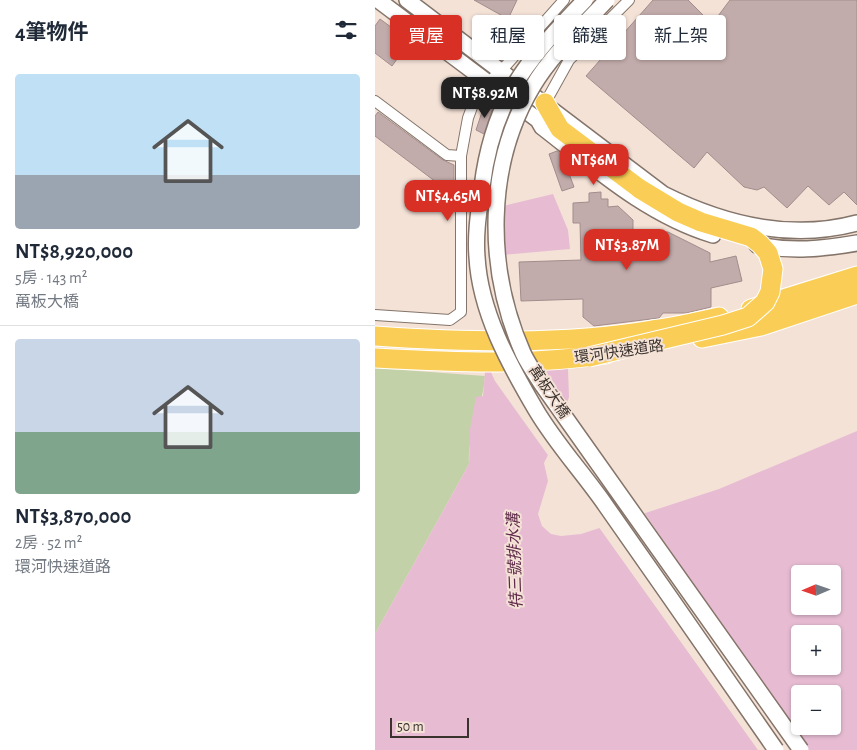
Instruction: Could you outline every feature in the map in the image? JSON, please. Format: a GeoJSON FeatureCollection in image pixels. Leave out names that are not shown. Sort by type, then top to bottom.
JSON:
{"type":"FeatureCollection","features":[{"type":"Feature","properties":{"kind":"highway"},"geometry":{"type":"LineString","coordinates":[[542,112],[560,130],[640,189],[677,212],[713,226],[751,237],[768,253],[773,270],[771,292],[765,302],[748,317],[723,325],[589,357]]}},
{"type":"Feature","properties":{"kind":"highway","name":"環河快速道路"},"geometry":{"type":"LineString","coordinates":[[375,336],[474,340],[523,339],[652,330],[731,315],[857,276]]}},
{"type":"Feature","properties":{"kind":"highway","name":"環河快速道路"},"geometry":{"type":"LineString","coordinates":[[375,358],[474,363],[550,361],[589,357],[761,326],[857,294]]}},
{"type":"Feature","properties":{"kind":"street"},"geometry":{"type":"LineString","coordinates":[[378,0],[488,81],[542,112],[663,194],[699,212],[732,221],[798,231],[856,229]]}},
{"type":"Feature","properties":{"kind":"street"},"geometry":{"type":"LineString","coordinates":[[407,0],[501,71],[542,112]]}},
{"type":"Feature","properties":{"kind":"street"},"geometry":{"type":"LineString","coordinates":[[375,315],[450,320],[461,312],[461,156],[468,118],[479,91],[501,71],[564,0]]}},
{"type":"Feature","properties":{"kind":"street","name":"萬板大橋"},"geometry":{"type":"LineString","coordinates":[[585,0],[554,32],[525,69],[511,91],[495,127],[485,164],[479,211],[477,257],[483,294],[493,327],[502,347],[537,412],[591,485],[776,750]]}},
{"type":"Feature","properties":{"kind":"street","name":"萬板大橋"},"geometry":{"type":"LineString","coordinates":[[607,0],[564,46],[533,86],[515,124],[501,171],[496,202],[495,232],[498,267],[504,297],[523,354],[543,386],[801,750]]}},
{"type":"Feature","properties":{"kind":"street"},"geometry":{"type":"LineString","coordinates":[[629,0],[569,60],[542,112],[542,127],[633,197],[693,229],[728,240],[780,250],[808,250],[857,242]]}},
{"type":"Feature","properties":{"kind":"street"},"geometry":{"type":"LineString","coordinates":[[375,102],[447,155],[461,156]]}},
{"type":"Feature","properties":{"kind":"street"},"geometry":{"type":"LineString","coordinates":[[693,229],[699,212]]}},
{"type":"Feature","properties":{"kind":"green space"},"geometry":{"type":"Polygon","coordinates":[[[375,368],[485,376],[470,443],[469,464],[375,634],[375,368]]]}},
{"type":"Feature","properties":{"kind":"water"},"geometry":{"type":"Polygon","coordinates":[[[553,194],[568,230],[570,249],[503,255],[503,206],[553,194]]]}},
{"type":"Feature","properties":{"kind":"water","name":"特三號排水溝"},"geometry":{"type":"Polygon","coordinates":[[[568,369],[569,397],[555,441],[544,463],[548,481],[538,514],[542,526],[551,534],[561,536],[581,534],[719,489],[857,431],[857,750],[375,750],[375,634],[469,464],[470,429],[476,397],[483,396],[485,372],[568,369]]]}},
{"type":"Feature","properties":{"kind":"pier"},"geometry":{"type":"Polygon","coordinates":[[[542,367],[569,405],[550,458],[495,381],[490,370],[542,367]]]}},
{"type":"Feature","properties":{"kind":"pier"},"geometry":{"type":"Polygon","coordinates":[[[643,511],[791,725],[791,735],[798,735],[808,750],[758,750],[598,526],[643,511]]]}},
{"type":"Feature","properties":{"kind":"building"},"geometry":{"type":"Polygon","coordinates":[[[474,0],[517,0],[510,15],[501,15],[474,0]]]}},
{"type":"Feature","properties":{"kind":"building"},"geometry":{"type":"Polygon","coordinates":[[[653,0],[688,0],[703,15],[640,15],[653,0]]]}},
{"type":"Feature","properties":{"kind":"building"},"geometry":{"type":"Polygon","coordinates":[[[730,0],[857,0],[857,205],[844,192],[829,205],[808,186],[787,208],[764,187],[757,190],[744,187],[707,152],[694,168],[586,76],[600,60],[626,60],[626,31],[636,19],[636,60],[726,60],[726,15],[719,15],[730,0]]]}},
{"type":"Feature","properties":{"kind":"building"},"geometry":{"type":"Polygon","coordinates":[[[380,19],[390,26],[390,60],[396,60],[392,66],[375,53],[375,26],[380,19]]]}},
{"type":"Feature","properties":{"kind":"building"},"geometry":{"type":"Polygon","coordinates":[[[485,103],[493,107],[484,134],[476,130],[485,103]]]}},
{"type":"Feature","properties":{"kind":"building"},"geometry":{"type":"Polygon","coordinates":[[[378,112],[443,160],[454,165],[454,185],[436,182],[375,136],[375,116],[378,112]]]}},
{"type":"Feature","properties":{"kind":"building"},"geometry":{"type":"Polygon","coordinates":[[[557,151],[562,155],[574,187],[562,191],[549,154],[557,151]]]}},
{"type":"Feature","properties":{"kind":"building"},"geometry":{"type":"Polygon","coordinates":[[[601,192],[601,199],[608,199],[608,207],[618,206],[633,220],[633,234],[668,232],[710,253],[710,262],[736,256],[742,281],[711,288],[711,307],[686,313],[663,313],[659,318],[594,326],[583,317],[583,299],[521,301],[519,262],[581,260],[580,223],[573,223],[573,203],[589,202],[589,193],[601,192]]]}}]}
